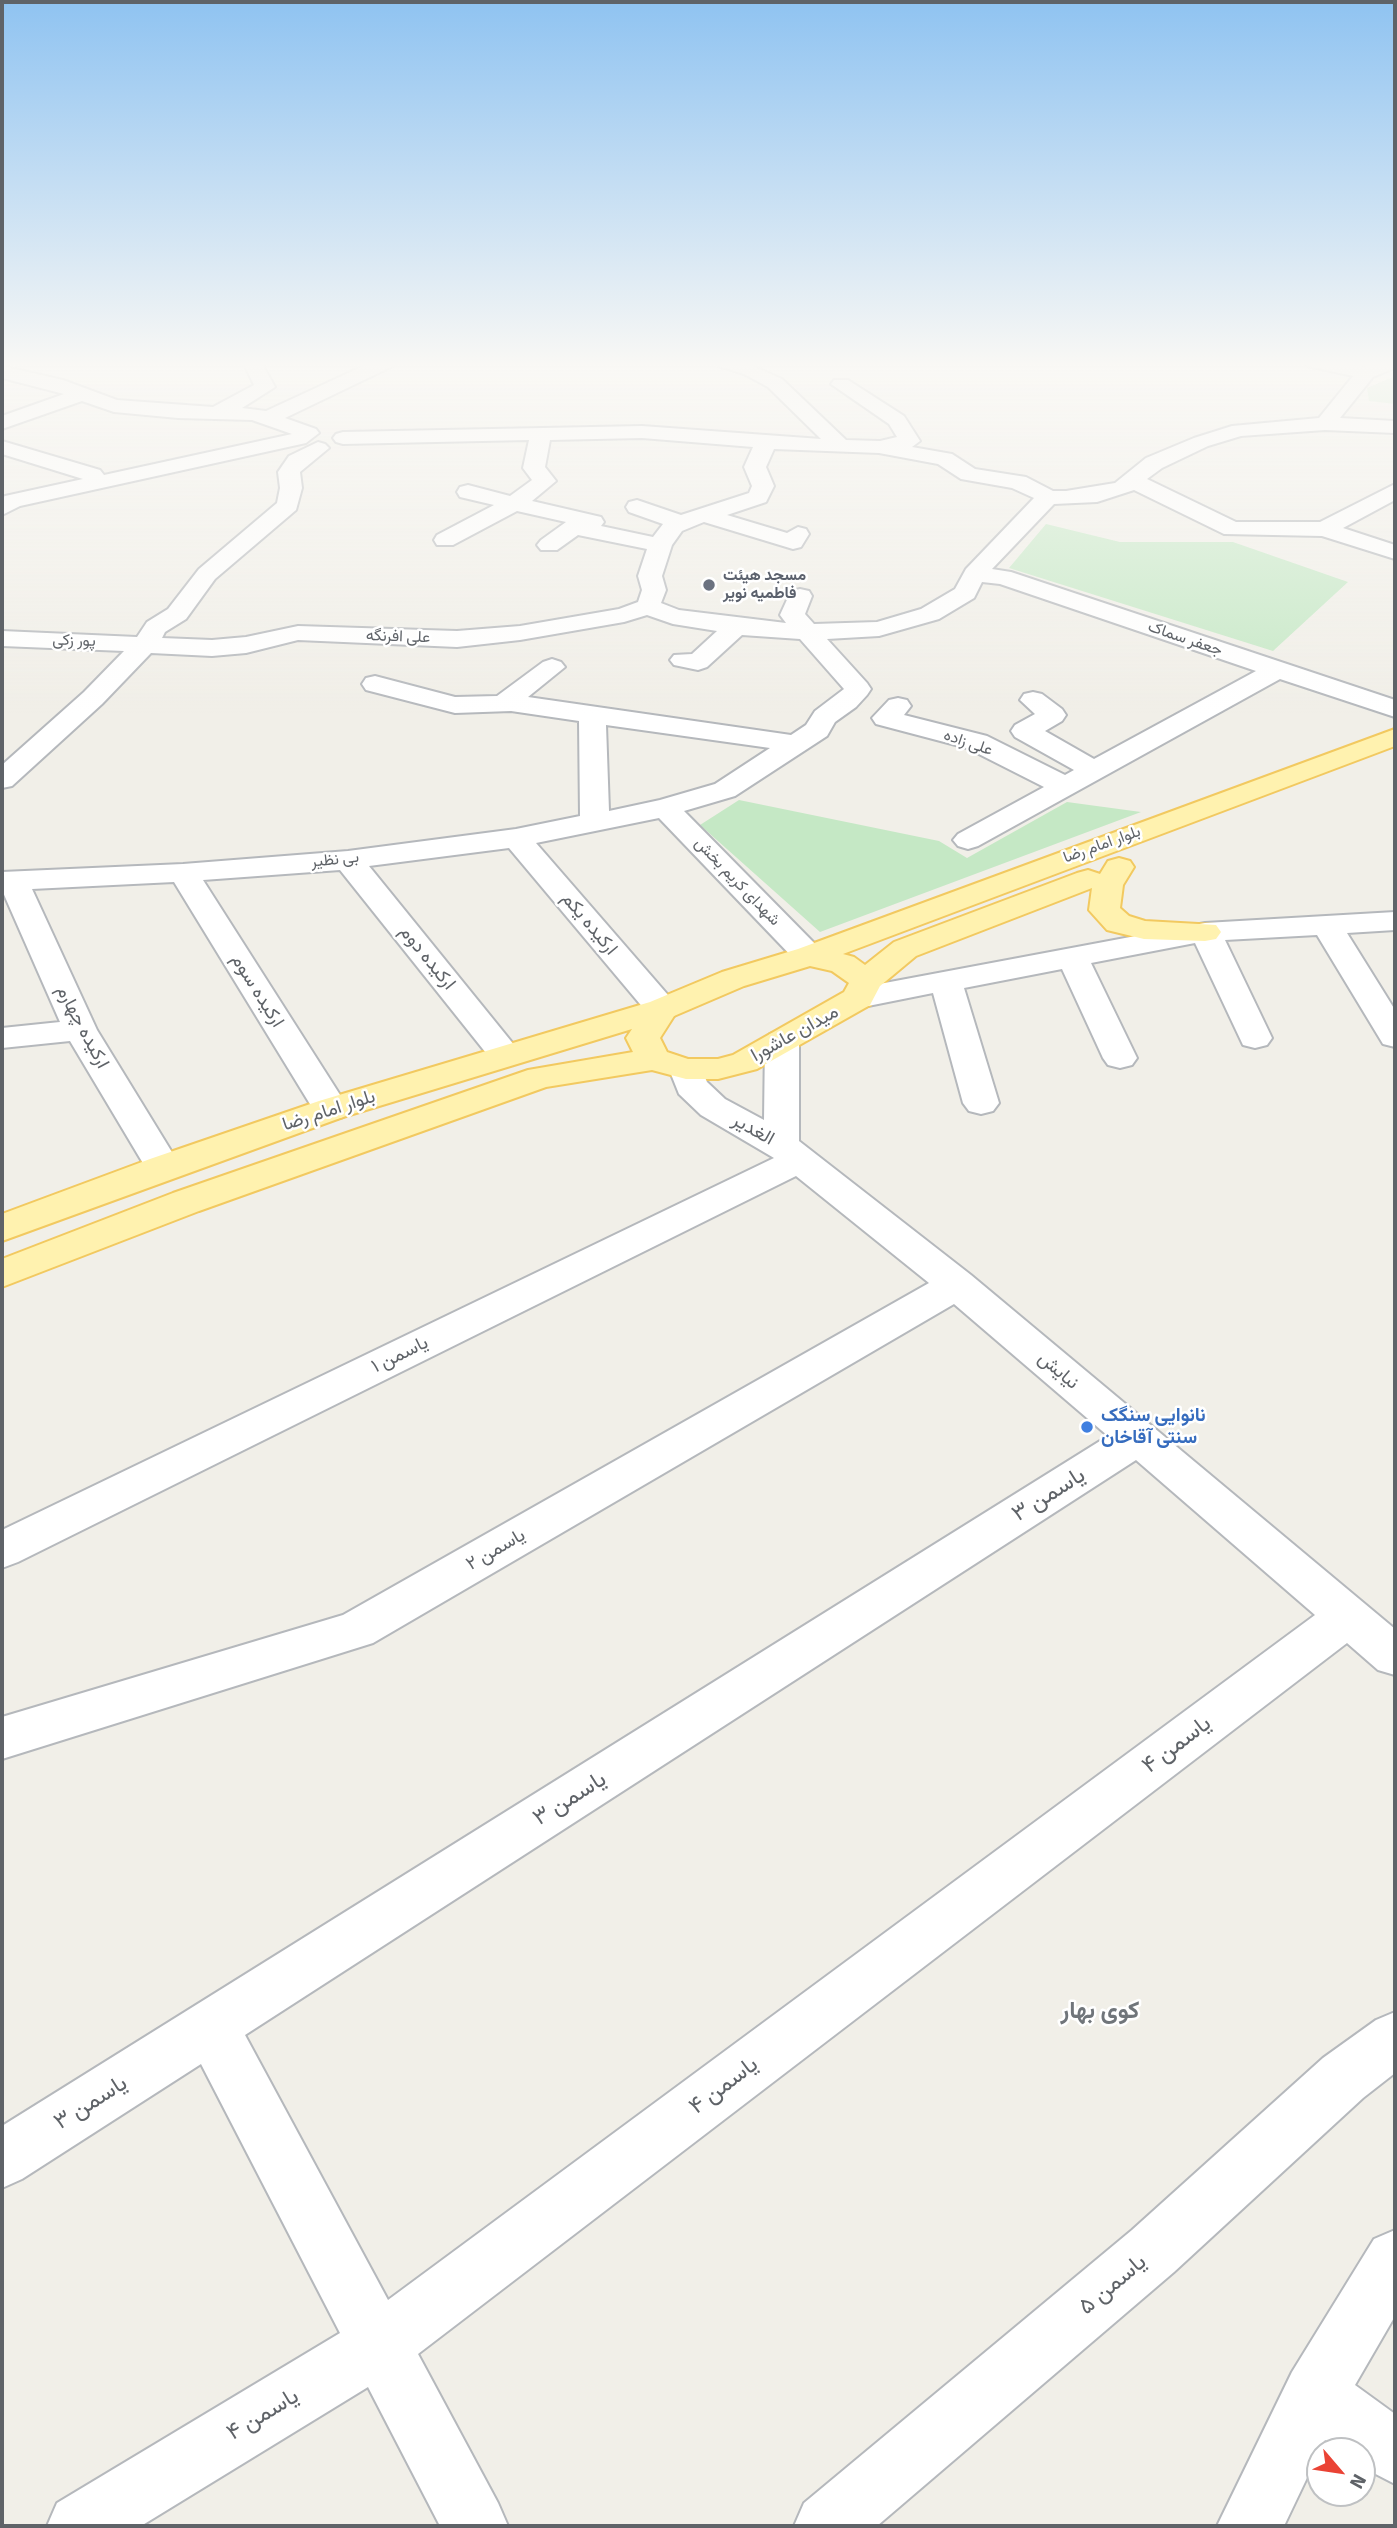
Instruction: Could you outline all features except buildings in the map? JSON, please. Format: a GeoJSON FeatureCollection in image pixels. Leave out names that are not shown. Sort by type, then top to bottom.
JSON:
{"type":"FeatureCollection","features":[{"type":"Feature","properties":{"kind":"main road","name":"بلوار امام رضا"},"geometry":{"type":"LineString","coordinates":[[809,956],[1395,737]]}},
{"type":"Feature","properties":{"kind":"main road","name":"بلوار امام رضا"},"geometry":{"type":"LineString","coordinates":[[862,989],[905,949],[1395,761]]}},
{"type":"Feature","properties":{"kind":"main road"},"geometry":{"type":"LineString","coordinates":[[1119,867],[1108,885],[1104,910],[1118,923],[1144,930],[1205,932]]}},
{"type":"Feature","properties":{"kind":"main road"},"geometry":{"type":"LineString","coordinates":[[670,1064],[643,1038],[662,1009],[733,979],[809,956],[843,964],[862,989]]}},
{"type":"Feature","properties":{"kind":"main road","name":"میدان عاشورا"},"geometry":{"type":"LineString","coordinates":[[670,1064],[718,1069],[745,1062],[862,989]]}},
{"type":"Feature","properties":{"kind":"main road","name":"بلوار امام رضا"},"geometry":{"type":"LineString","coordinates":[[2,1228],[163,1167],[331,1109],[662,1009]]}},
{"type":"Feature","properties":{"kind":"main road","name":"بلوار امام رضا"},"geometry":{"type":"LineString","coordinates":[[2,1274],[186,1202],[540,1077],[670,1064]]}},
{"type":"Feature","properties":{"kind":"street"},"geometry":{"type":"LineString","coordinates":[[96,480],[100,484]]}},
{"type":"Feature","properties":{"kind":"street"},"geometry":{"type":"LineString","coordinates":[[2,508],[23,500],[119,480]]}},
{"type":"Feature","properties":{"kind":"street"},"geometry":{"type":"LineString","coordinates":[[2,780],[93,698],[146,643],[156,627],[177,614],[206,575],[288,505],[290,480]]}},
{"type":"Feature","properties":{"kind":"street"},"geometry":{"type":"LineString","coordinates":[[445,540],[513,504],[544,480]]}},
{"type":"Feature","properties":{"kind":"street"},"geometry":{"type":"LineString","coordinates":[[760,480],[763,486],[758,498],[674,526],[660,545],[650,576],[654,590],[648,606],[673,617],[736,627],[804,632],[879,628],[930,614],[965,593],[974,574],[1049,497]]}},
{"type":"Feature","properties":{"kind":"street"},"geometry":{"type":"LineString","coordinates":[[960,480],[1018,482],[1049,497],[1066,498],[1097,495],[1123,488],[1131,480],[1232,529],[1324,529],[1395,552]]}},
{"type":"Feature","properties":{"kind":"street"},"geometry":{"type":"LineString","coordinates":[[9,481],[16,483],[23,500]]}},
{"type":"Feature","properties":{"kind":"street"},"geometry":{"type":"LineString","coordinates":[[708,490],[733,505]]}},
{"type":"Feature","properties":{"kind":"street"},"geometry":{"type":"LineString","coordinates":[[1324,529],[1395,491]]}},
{"type":"Feature","properties":{"kind":"street"},"geometry":{"type":"LineString","coordinates":[[468,492],[593,522],[584,530]]}},
{"type":"Feature","properties":{"kind":"street"},"geometry":{"type":"LineString","coordinates":[[637,507],[682,523]]}},
{"type":"Feature","properties":{"kind":"street"},"geometry":{"type":"LineString","coordinates":[[704,515],[793,542],[798,534]]}},
{"type":"Feature","properties":{"kind":"street"},"geometry":{"type":"LineString","coordinates":[[549,545],[574,527],[660,545]]}},
{"type":"Feature","properties":{"kind":"street","name":"جعفر سماک"},"geometry":{"type":"LineString","coordinates":[[974,574],[1003,576],[1395,709]]}},
{"type":"Feature","properties":{"kind":"street"},"geometry":{"type":"LineString","coordinates":[[800,596],[792,615],[804,632]]}},
{"type":"Feature","properties":{"kind":"street","name":"علی افرنگه"},"geometry":{"type":"LineString","coordinates":[[146,643],[212,648],[246,645],[298,633],[457,639],[520,633],[624,615],[648,606]]}},
{"type":"Feature","properties":{"kind":"street"},"geometry":{"type":"LineString","coordinates":[[683,660],[698,662],[736,627]]}},
{"type":"Feature","properties":{"kind":"street","name":"بی نظیر"},"geometry":{"type":"LineString","coordinates":[[7,881],[183,873],[348,860],[516,838],[665,807],[725,790],[817,730],[824,717],[847,701],[858,689],[804,632]]}},
{"type":"Feature","properties":{"kind":"street","name":"پور زکی"},"geometry":{"type":"LineString","coordinates":[[2,638],[146,643]]}},
{"type":"Feature","properties":{"kind":"street"},"geometry":{"type":"LineString","coordinates":[[504,703],[552,667]]}},
{"type":"Feature","properties":{"kind":"street"},"geometry":{"type":"LineString","coordinates":[[968,840],[1277,670]]}},
{"type":"Feature","properties":{"kind":"street"},"geometry":{"type":"LineString","coordinates":[[375,684],[455,705],[504,703],[797,744]]}},
{"type":"Feature","properties":{"kind":"street"},"geometry":{"type":"LineString","coordinates":[[1033,700],[1053,716],[1025,731],[1093,770]]}},
{"type":"Feature","properties":{"kind":"street","name":"علی زاده"},"geometry":{"type":"LineString","coordinates":[[898,706],[885,718],[977,743],[1064,786]]}},
{"type":"Feature","properties":{"kind":"street"},"geometry":{"type":"LineString","coordinates":[[592,715],[595,821]]}},
{"type":"Feature","properties":{"kind":"street","name":"شهدای کریم بخش"},"geometry":{"type":"LineString","coordinates":[[665,807],[809,956]]}},
{"type":"Feature","properties":{"kind":"street","name":"ارکیده یکم"},"geometry":{"type":"LineString","coordinates":[[516,838],[662,1009]]}},
{"type":"Feature","properties":{"kind":"street","name":"ارکیده دوم"},"geometry":{"type":"LineString","coordinates":[[348,860],[506,1056]]}},
{"type":"Feature","properties":{"kind":"street","name":"ارکیده سوم"},"geometry":{"type":"LineString","coordinates":[[183,873],[331,1109]]}},
{"type":"Feature","properties":{"kind":"street","name":"ارکیده چهارم"},"geometry":{"type":"LineString","coordinates":[[7,881],[80,1030],[163,1167]]}},
{"type":"Feature","properties":{"kind":"street"},"geometry":{"type":"LineString","coordinates":[[862,989],[946,981],[1205,932],[1395,921]]}},
{"type":"Feature","properties":{"kind":"street"},"geometry":{"type":"LineString","coordinates":[[1327,926],[1395,1037]]}},
{"type":"Feature","properties":{"kind":"street"},"geometry":{"type":"LineString","coordinates":[[1205,932],[1255,1038]]}},
{"type":"Feature","properties":{"kind":"street"},"geometry":{"type":"LineString","coordinates":[[1072,956],[1120,1058]]}},
{"type":"Feature","properties":{"kind":"street"},"geometry":{"type":"LineString","coordinates":[[946,981],[981,1103]]}},
{"type":"Feature","properties":{"kind":"street"},"geometry":{"type":"LineString","coordinates":[[2,1038],[80,1030]]}},
{"type":"Feature","properties":{"kind":"street","name":"الغدیر"},"geometry":{"type":"LineString","coordinates":[[782,1041],[790,1153]]}},
{"type":"Feature","properties":{"kind":"street","name":"الغدیر"},"geometry":{"type":"LineString","coordinates":[[670,1064],[713,1107],[790,1153]]}},
{"type":"Feature","properties":{"kind":"street","name":"نیایش"},"geometry":{"type":"LineString","coordinates":[[790,1153],[957,1285],[1395,1656]]}},
{"type":"Feature","properties":{"kind":"street","name":"یاسمن ۱"},"geometry":{"type":"LineString","coordinates":[[2,1550],[790,1153]]}},
{"type":"Feature","properties":{"kind":"street","name":"یاسمن ۲"},"geometry":{"type":"LineString","coordinates":[[2,1738],[357,1630],[957,1285]]}},
{"type":"Feature","properties":{"kind":"street","name":"یاسمن ۳"},"geometry":{"type":"LineString","coordinates":[[2,2160],[1138,1438]]}},
{"type":"Feature","properties":{"kind":"street","name":"یاسمن ۴"},"geometry":{"type":"LineString","coordinates":[[80,2526],[379,2345],[1349,1616]]}},
{"type":"Feature","properties":{"kind":"street"},"geometry":{"type":"LineString","coordinates":[[211,2027],[475,2526]]}},
{"type":"Feature","properties":{"kind":"street","name":"یاسمن ۵"},"geometry":{"type":"LineString","coordinates":[[827,2526],[1153,2251],[1343,2078],[1395,2039]]}},
{"type":"Feature","properties":{"kind":"street"},"geometry":{"type":"LineString","coordinates":[[1250,2526],[1314,2394],[1395,2260]]}},
{"type":"Feature","properties":{"kind":"street"},"geometry":{"type":"LineString","coordinates":[[1314,2394],[1395,2452]]}},
{"type":"Feature","properties":{"kind":"green space"},"geometry":{"type":"Polygon","coordinates":[[[1046,524],[1120,542],[1233,542],[1348,582],[1273,651],[1009,568],[1046,524]]]}},
{"type":"Feature","properties":{"kind":"green space"},"geometry":{"type":"Polygon","coordinates":[[[739,800],[939,841],[967,858],[1067,802],[1141,812],[820,932],[700,825],[739,800]]]}},
{"type":"Feature","properties":{"kind":"place","name":"مسجد هیئت فاطمیه نویر"},"geometry":{"type":"Point","coordinates":[709,585]}},
{"type":"Feature","properties":{"kind":"place","name":"نانوایی سنگک سنتی آقاخان"},"geometry":{"type":"Point","coordinates":[1087,1427]}},
{"type":"Feature","properties":{"kind":"district","name":"کوی بهار"},"geometry":{"type":"Point","coordinates":[1100,2012]}}]}
